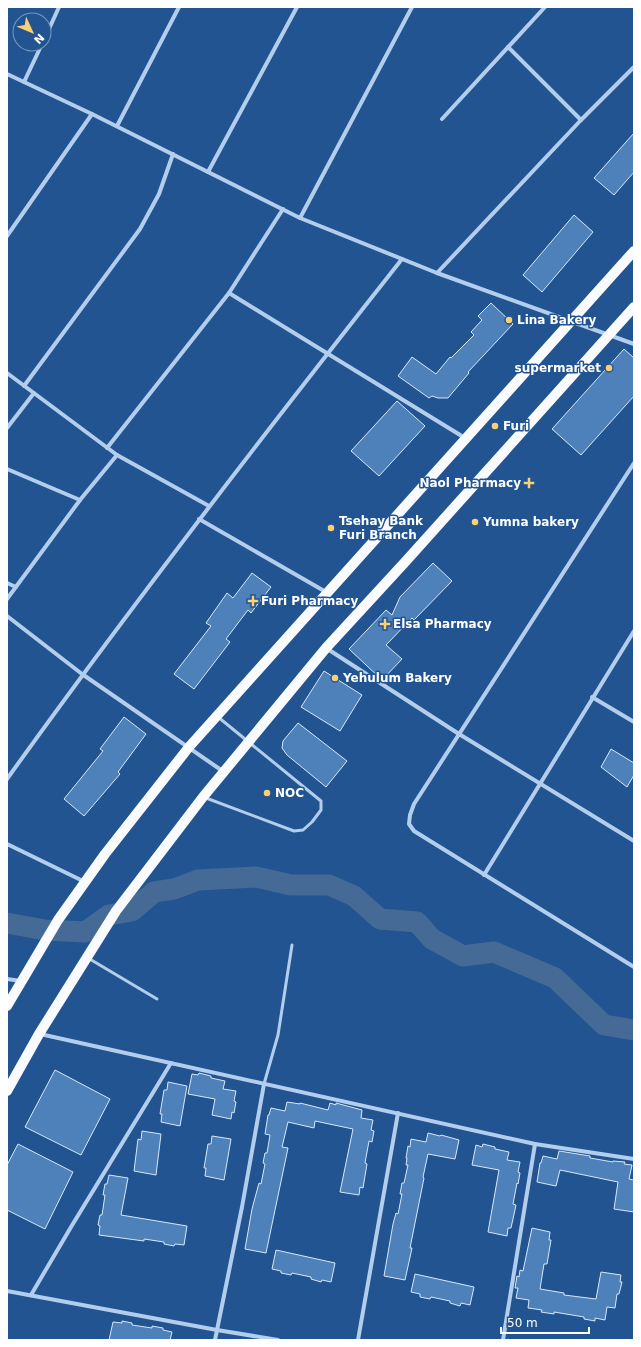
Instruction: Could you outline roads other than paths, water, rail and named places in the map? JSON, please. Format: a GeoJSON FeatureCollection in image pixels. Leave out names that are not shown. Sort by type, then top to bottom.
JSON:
{"type":"FeatureCollection","features":[{"type":"Feature","properties":{"kind":"main road"},"geometry":{"type":"LineString","coordinates":[[7,1006],[58,920],[85,882],[189,747],[326,592],[634,251]]}},
{"type":"Feature","properties":{"kind":"main road"},"geometry":{"type":"LineString","coordinates":[[7,1092],[10,1078],[116,911],[203,797],[326,648],[634,307]]}},
{"type":"Feature","properties":{"kind":"street"},"geometry":{"type":"LineString","coordinates":[[52,24],[60,7]]}},
{"type":"Feature","properties":{"kind":"street"},"geometry":{"type":"LineString","coordinates":[[117,126],[179,7]]}},
{"type":"Feature","properties":{"kind":"street"},"geometry":{"type":"LineString","coordinates":[[208,172],[297,7]]}},
{"type":"Feature","properties":{"kind":"street"},"geometry":{"type":"LineString","coordinates":[[300,218],[412,7]]}},
{"type":"Feature","properties":{"kind":"street"},"geometry":{"type":"LineString","coordinates":[[442,119],[545,7]]}},
{"type":"Feature","properties":{"kind":"street"},"geometry":{"type":"LineString","coordinates":[[508,47],[581,120]]}},
{"type":"Feature","properties":{"kind":"street"},"geometry":{"type":"LineString","coordinates":[[24,82],[38,52]]}},
{"type":"Feature","properties":{"kind":"street"},"geometry":{"type":"LineString","coordinates":[[437,273],[581,120],[634,67]]}},
{"type":"Feature","properties":{"kind":"street"},"geometry":{"type":"LineString","coordinates":[[7,74],[117,126],[300,218],[437,273],[572,321],[608,336],[634,344]]}},
{"type":"Feature","properties":{"kind":"street"},"geometry":{"type":"LineString","coordinates":[[7,236],[92,114]]}},
{"type":"Feature","properties":{"kind":"street"},"geometry":{"type":"LineString","coordinates":[[24,386],[140,229],[159,194],[173,154]]}},
{"type":"Feature","properties":{"kind":"street"},"geometry":{"type":"LineString","coordinates":[[107,448],[229,293],[283,209]]}},
{"type":"Feature","properties":{"kind":"street"},"geometry":{"type":"LineString","coordinates":[[7,779],[82,674],[209,506],[327,353],[402,259]]}},
{"type":"Feature","properties":{"kind":"street"},"geometry":{"type":"LineString","coordinates":[[229,293],[465,438]]}},
{"type":"Feature","properties":{"kind":"street"},"geometry":{"type":"LineString","coordinates":[[7,373],[117,455],[209,506]]}},
{"type":"Feature","properties":{"kind":"street"},"geometry":{"type":"LineString","coordinates":[[7,428],[34,393]]}},
{"type":"Feature","properties":{"kind":"street"},"geometry":{"type":"LineString","coordinates":[[7,599],[80,500],[117,455]]}},
{"type":"Feature","properties":{"kind":"street"},"geometry":{"type":"LineString","coordinates":[[634,463],[414,804],[410,815],[409,824],[414,831],[634,967]]}},
{"type":"Feature","properties":{"kind":"street"},"geometry":{"type":"LineString","coordinates":[[7,469],[80,500]]}},
{"type":"Feature","properties":{"kind":"street"},"geometry":{"type":"LineString","coordinates":[[200,519],[326,592]]}},
{"type":"Feature","properties":{"kind":"street"},"geometry":{"type":"LineString","coordinates":[[7,583],[16,587]]}},
{"type":"Feature","properties":{"kind":"street"},"geometry":{"type":"LineString","coordinates":[[7,616],[82,674],[224,772]]}},
{"type":"Feature","properties":{"kind":"street"},"geometry":{"type":"LineString","coordinates":[[484,875],[592,697],[634,631]]}},
{"type":"Feature","properties":{"kind":"street"},"geometry":{"type":"LineString","coordinates":[[326,648],[459,734],[634,841]]}},
{"type":"Feature","properties":{"kind":"street"},"geometry":{"type":"LineString","coordinates":[[592,697],[634,722]]}},
{"type":"Feature","properties":{"kind":"street"},"geometry":{"type":"LineString","coordinates":[[7,844],[85,882]]}},
{"type":"Feature","properties":{"kind":"street"},"geometry":{"type":"LineString","coordinates":[[7,979],[22,981]]}},
{"type":"Feature","properties":{"kind":"street"},"geometry":{"type":"LineString","coordinates":[[39,1034],[535,1144],[634,1159]]}},
{"type":"Feature","properties":{"kind":"street"},"geometry":{"type":"LineString","coordinates":[[31,1295],[171,1063]]}},
{"type":"Feature","properties":{"kind":"street"},"geometry":{"type":"LineString","coordinates":[[215,1340],[242,1207],[264,1084]]}},
{"type":"Feature","properties":{"kind":"street"},"geometry":{"type":"LineString","coordinates":[[358,1340],[398,1114]]}},
{"type":"Feature","properties":{"kind":"street"},"geometry":{"type":"LineString","coordinates":[[503,1340],[535,1144]]}},
{"type":"Feature","properties":{"kind":"street"},"geometry":{"type":"LineString","coordinates":[[7,1291],[278,1340]]}},
{"type":"Feature","properties":{"kind":"lane"},"geometry":{"type":"LineString","coordinates":[[203,797],[294,831],[303,830],[312,822],[321,810],[321,801],[217,716]]}},
{"type":"Feature","properties":{"kind":"lane"},"geometry":{"type":"LineString","coordinates":[[264,1084],[278,1035],[292,945]]}},
{"type":"Feature","properties":{"kind":"lane"},"geometry":{"type":"LineString","coordinates":[[87,957],[157,999]]}},
{"type":"Feature","properties":{"kind":"waterway"},"geometry":{"type":"LineString","coordinates":[[7,923],[45,930],[85,932],[109,915],[132,911],[154,892],[174,889],[198,880],[256,877],[291,885],[329,885],[354,896],[380,919],[417,922],[432,939],[463,956],[494,952],[555,978],[604,1025],[634,1030]]}},
{"type":"Feature","properties":{"kind":"place","name":"Lina Bakery"},"geometry":{"type":"Point","coordinates":[509,320]}},
{"type":"Feature","properties":{"kind":"place","name":"supermarket"},"geometry":{"type":"Point","coordinates":[609,368]}},
{"type":"Feature","properties":{"kind":"place","name":"Furi"},"geometry":{"type":"Point","coordinates":[495,426]}},
{"type":"Feature","properties":{"kind":"place","name":"Naol Pharmacy"},"geometry":{"type":"Point","coordinates":[529,483]}},
{"type":"Feature","properties":{"kind":"place","name":"Yumna bakery"},"geometry":{"type":"Point","coordinates":[475,522]}},
{"type":"Feature","properties":{"kind":"place","name":"Tsehay Bank Furi Branch"},"geometry":{"type":"Point","coordinates":[331,528]}},
{"type":"Feature","properties":{"kind":"place","name":"Furi Pharmacy"},"geometry":{"type":"Point","coordinates":[253,601]}},
{"type":"Feature","properties":{"kind":"place","name":"Elsa Pharmacy"},"geometry":{"type":"Point","coordinates":[385,624]}},
{"type":"Feature","properties":{"kind":"place","name":"Yehulum Bakery"},"geometry":{"type":"Point","coordinates":[335,678]}},
{"type":"Feature","properties":{"kind":"place","name":"NOC"},"geometry":{"type":"Point","coordinates":[267,793]}}]}
